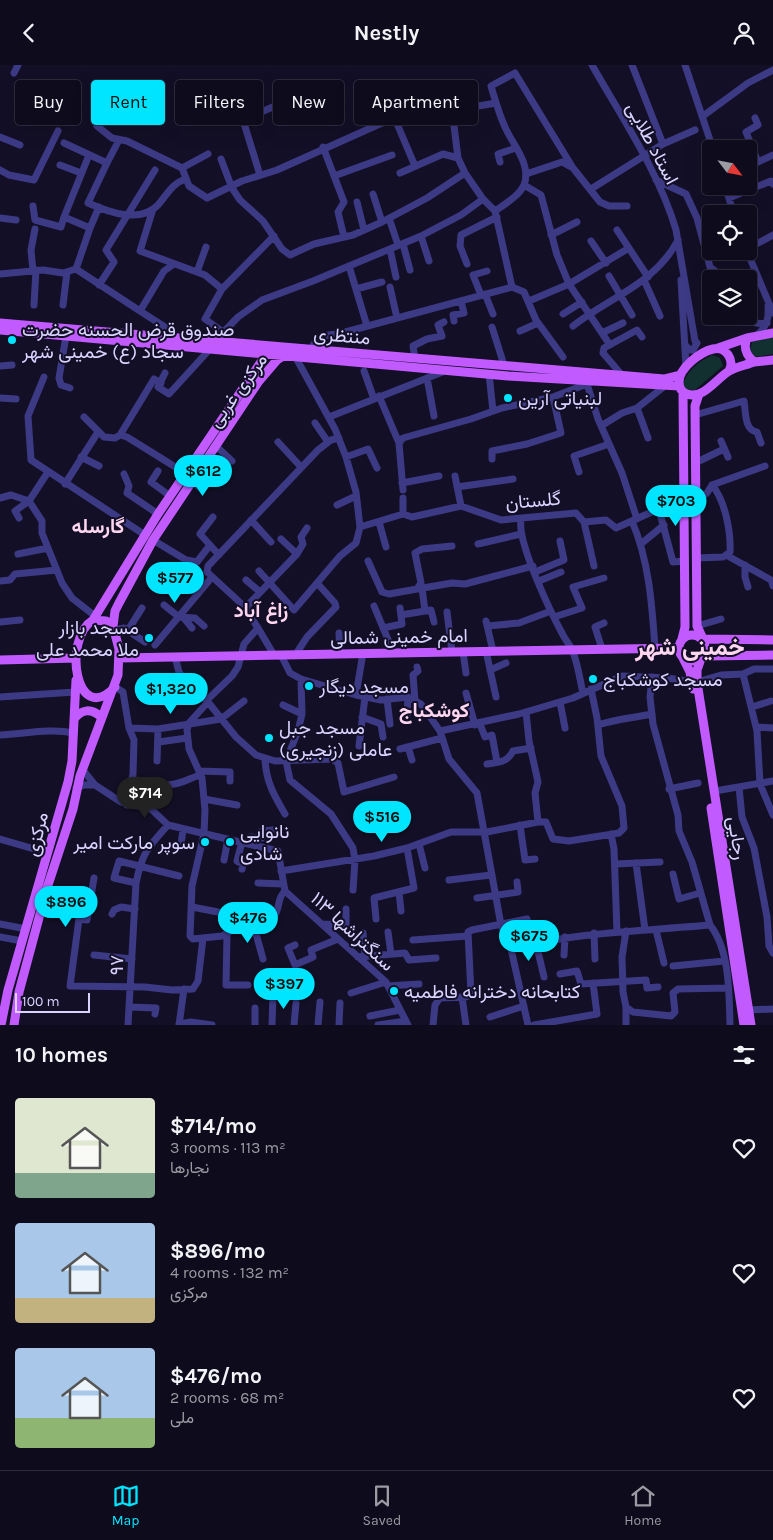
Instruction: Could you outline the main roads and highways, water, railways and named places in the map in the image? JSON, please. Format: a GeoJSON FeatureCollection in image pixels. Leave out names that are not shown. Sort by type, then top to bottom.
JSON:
{"type":"FeatureCollection","features":[{"type":"Feature","properties":{"kind":"main road","name":"منتظری"},"geometry":{"type":"LineString","coordinates":[[4,327],[66,336],[312,349],[664,379],[683,371]]}},
{"type":"Feature","properties":{"kind":"main road","name":"منتظری"},"geometry":{"type":"LineString","coordinates":[[4,327],[213,345],[285,355],[591,383],[666,385],[681,389],[690,395],[700,394]]}},
{"type":"Feature","properties":{"kind":"main road"},"geometry":{"type":"LineString","coordinates":[[773,333],[746,338],[714,349],[683,371],[681,389],[685,622],[680,643],[684,658],[696,661],[702,656],[706,648],[697,624],[695,406],[700,394],[729,371],[754,362],[773,360]]}},
{"type":"Feature","properties":{"kind":"main road"},"geometry":{"type":"LineString","coordinates":[[746,338],[745,350],[754,362]]}},
{"type":"Feature","properties":{"kind":"main road"},"geometry":{"type":"LineString","coordinates":[[714,349],[730,356],[732,362],[729,371]]}},
{"type":"Feature","properties":{"kind":"main road","name":"مرکزی غربی"},"geometry":{"type":"LineString","coordinates":[[76,658],[80,635],[94,618],[158,514],[267,353]]}},
{"type":"Feature","properties":{"kind":"main road","name":"مرکزی غربی"},"geometry":{"type":"LineString","coordinates":[[119,658],[114,628],[115,611],[153,541],[259,381],[277,359],[285,355]]}},
{"type":"Feature","properties":{"kind":"main road"},"geometry":{"type":"LineString","coordinates":[[102,604],[107,613],[115,611]]}},
{"type":"Feature","properties":{"kind":"main road"},"geometry":{"type":"LineString","coordinates":[[94,618],[100,619],[114,628]]}},
{"type":"Feature","properties":{"kind":"main road"},"geometry":{"type":"LineString","coordinates":[[685,622],[690,625],[697,624]]}},
{"type":"Feature","properties":{"kind":"main road"},"geometry":{"type":"LineString","coordinates":[[680,643],[690,635],[703,639],[773,640]]}},
{"type":"Feature","properties":{"kind":"main road","name":"امام خمینی شمالی"},"geometry":{"type":"LineString","coordinates":[[119,658],[656,648],[680,643]]}},
{"type":"Feature","properties":{"kind":"main road"},"geometry":{"type":"LineString","coordinates":[[702,656],[773,655]]}},
{"type":"Feature","properties":{"kind":"main road","name":"رجایی"},"geometry":{"type":"LineString","coordinates":[[702,656],[694,682],[730,931],[745,1017],[751,1025]]}},
{"type":"Feature","properties":{"kind":"main road"},"geometry":{"type":"LineString","coordinates":[[0,660],[76,658]]}},
{"type":"Feature","properties":{"kind":"main road","name":"مرکزی"},"geometry":{"type":"LineString","coordinates":[[1,1025],[8,990],[48,853],[72,761],[77,677],[76,658]]}},
{"type":"Feature","properties":{"kind":"main road","name":"مرکزی"},"geometry":{"type":"LineString","coordinates":[[14,1025],[19,992],[68,823],[76,788],[101,717],[115,687],[119,658]]}},
{"type":"Feature","properties":{"kind":"main road","name":"رجایی"},"geometry":{"type":"LineString","coordinates":[[684,658],[694,682],[715,791],[745,1017]]}},
{"type":"Feature","properties":{"kind":"main road"},"geometry":{"type":"LineString","coordinates":[[77,677],[82,690],[91,697],[107,695],[115,687]]}},
{"type":"Feature","properties":{"kind":"main road"},"geometry":{"type":"LineString","coordinates":[[74,719],[79,713],[87,710],[96,712],[101,717]]}},
{"type":"Feature","properties":{"kind":"main road"},"geometry":{"type":"LineString","coordinates":[[56,817],[62,822],[68,823]]}},
{"type":"Feature","properties":{"kind":"place","name":"صندوق قرض الحسنه حضرت سجاد (ع) خمینی شهر"},"geometry":{"type":"Point","coordinates":[12,340]}},
{"type":"Feature","properties":{"kind":"place","name":"لبنیاتی آرین"},"geometry":{"type":"Point","coordinates":[508,398]}},
{"type":"Feature","properties":{"kind":"place","name":"مسجد بازار ملا محمد علی"},"geometry":{"type":"Point","coordinates":[149,638]}},
{"type":"Feature","properties":{"kind":"place","name":"مسجد کوشکباج"},"geometry":{"type":"Point","coordinates":[593,679]}},
{"type":"Feature","properties":{"kind":"place","name":"مسجد دیگار"},"geometry":{"type":"Point","coordinates":[309,686]}},
{"type":"Feature","properties":{"kind":"place","name":"مسجد جبل عاملی (زنجیری)"},"geometry":{"type":"Point","coordinates":[269,738]}},
{"type":"Feature","properties":{"kind":"place","name":"سوپر مارکت امیر"},"geometry":{"type":"Point","coordinates":[205,842]}},
{"type":"Feature","properties":{"kind":"place","name":"نانوایی شادی"},"geometry":{"type":"Point","coordinates":[230,842]}},
{"type":"Feature","properties":{"kind":"place","name":"کتابحانه دخترانه فاطمیه"},"geometry":{"type":"Point","coordinates":[394,991]}},
{"type":"Feature","properties":{"kind":"district","name":"گارسله"},"geometry":{"type":"Point","coordinates":[98,526]}},
{"type":"Feature","properties":{"kind":"district","name":"زاغ آباد"},"geometry":{"type":"Point","coordinates":[261,610]}},
{"type":"Feature","properties":{"kind":"district","name":"خمینی شهر"},"geometry":{"type":"Point","coordinates":[690,647]}},
{"type":"Feature","properties":{"kind":"district","name":"کوشکباج"},"geometry":{"type":"Point","coordinates":[434,710]}}]}
